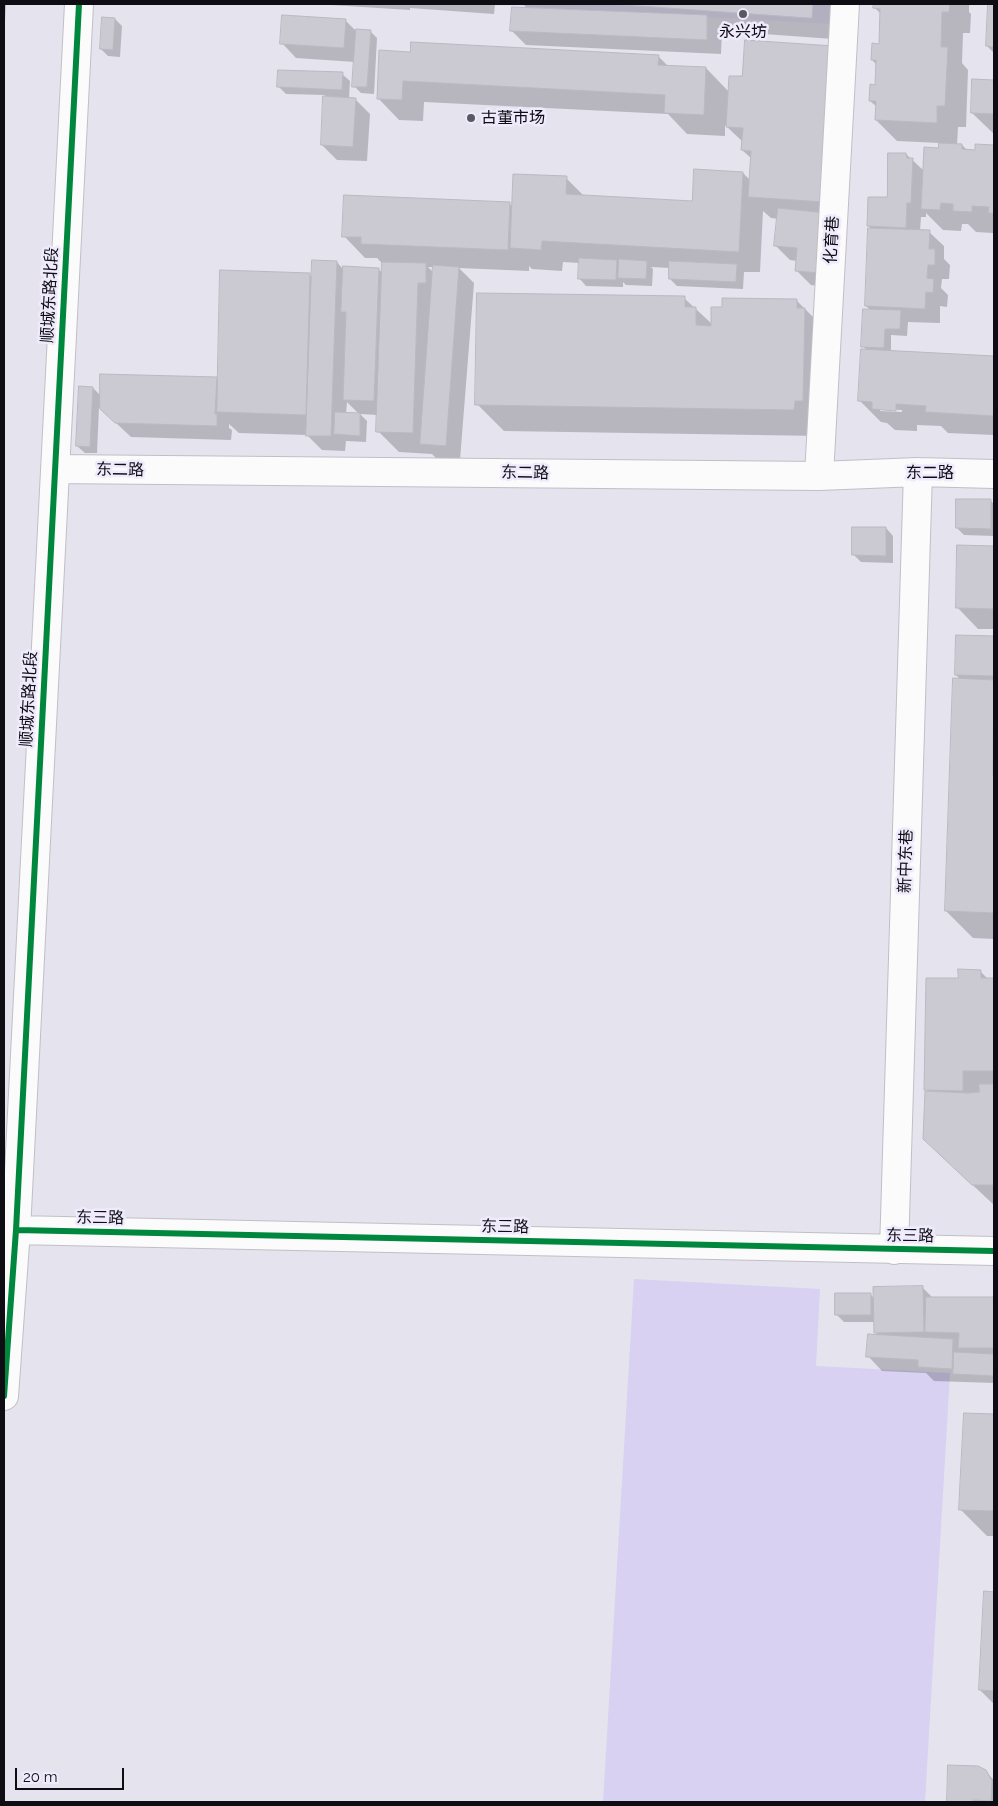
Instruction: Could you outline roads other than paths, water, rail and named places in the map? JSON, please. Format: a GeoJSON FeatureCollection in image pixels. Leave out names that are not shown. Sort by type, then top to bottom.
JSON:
{"type":"FeatureCollection","features":[{"type":"Feature","properties":{"kind":"street","name":"顺城东路北段"},"geometry":{"type":"LineString","coordinates":[[4,1396],[16,1230],[79,4]]}},
{"type":"Feature","properties":{"kind":"street","name":"化育巷"},"geometry":{"type":"LineString","coordinates":[[819,476],[845,4]]}},
{"type":"Feature","properties":{"kind":"street","name":"东二路"},"geometry":{"type":"LineString","coordinates":[[55,469],[819,476],[918,472],[994,474]]}},
{"type":"Feature","properties":{"kind":"street","name":"新中东巷"},"geometry":{"type":"LineString","coordinates":[[894,1250],[918,472]]}},
{"type":"Feature","properties":{"kind":"street","name":"东三路"},"geometry":{"type":"LineString","coordinates":[[16,1230],[994,1251]]}},
{"type":"Feature","properties":{"kind":"place","name":"永兴坊"},"geometry":{"type":"Point","coordinates":[743,14]}},
{"type":"Feature","properties":{"kind":"place","name":"古董市场"},"geometry":{"type":"Point","coordinates":[471,118]}}]}
